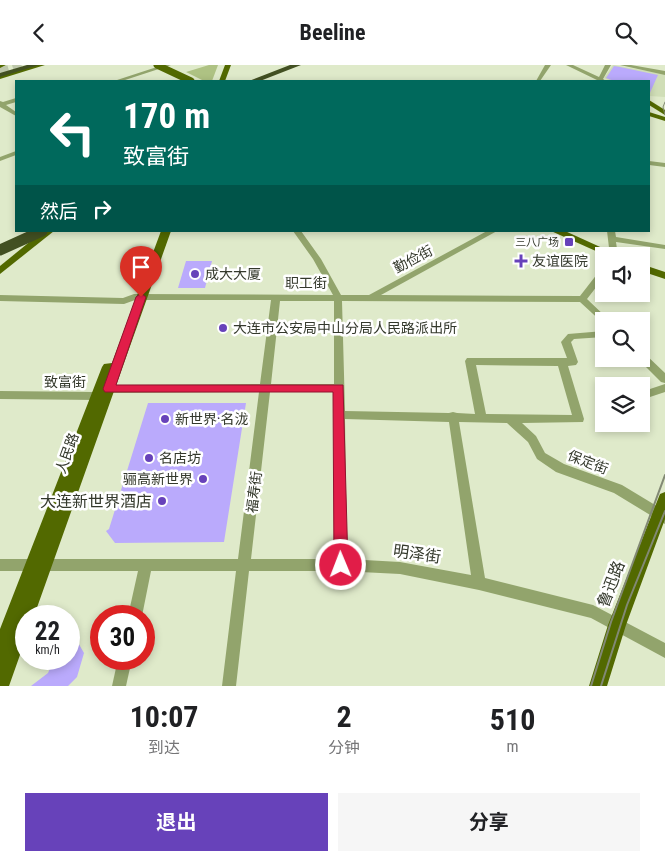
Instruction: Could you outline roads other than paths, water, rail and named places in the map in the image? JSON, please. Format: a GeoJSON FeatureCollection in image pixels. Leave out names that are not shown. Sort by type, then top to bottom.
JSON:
{"type":"FeatureCollection","features":[{"type":"Feature","properties":{"kind":"highway"},"geometry":{"type":"LineString","coordinates":[[1,67],[7,65]]}},
{"type":"Feature","properties":{"kind":"highway"},"geometry":{"type":"LineString","coordinates":[[0,75],[35,65]]}},
{"type":"Feature","properties":{"kind":"highway"},"geometry":{"type":"LineString","coordinates":[[256,80],[297,65]]}},
{"type":"Feature","properties":{"kind":"highway"},"geometry":{"type":"LineString","coordinates":[[263,80],[302,65]]}},
{"type":"Feature","properties":{"kind":"highway"},"geometry":{"type":"LineString","coordinates":[[0,250],[40,232]]}},
{"type":"Feature","properties":{"kind":"highway"},"geometry":{"type":"LineString","coordinates":[[0,245],[33,233]]}},
{"type":"Feature","properties":{"kind":"main road"},"geometry":{"type":"LineString","coordinates":[[1,67],[13,65]]}},
{"type":"Feature","properties":{"kind":"main road"},"geometry":{"type":"LineString","coordinates":[[0,75],[28,65]]}},
{"type":"Feature","properties":{"kind":"main road"},"geometry":{"type":"LineString","coordinates":[[0,75],[42,65]]}},
{"type":"Feature","properties":{"kind":"main road"},"geometry":{"type":"LineString","coordinates":[[145,65],[176,80]]}},
{"type":"Feature","properties":{"kind":"main road"},"geometry":{"type":"LineString","coordinates":[[156,65],[189,80]]}},
{"type":"Feature","properties":{"kind":"main road"},"geometry":{"type":"LineString","coordinates":[[217,80],[223,65]]}},
{"type":"Feature","properties":{"kind":"main road"},"geometry":{"type":"LineString","coordinates":[[224,80],[228,65]]}},
{"type":"Feature","properties":{"kind":"main road"},"geometry":{"type":"LineString","coordinates":[[654,104],[665,113]]}},
{"type":"Feature","properties":{"kind":"main road"},"geometry":{"type":"LineString","coordinates":[[650,115],[665,119]]}},
{"type":"Feature","properties":{"kind":"main road"},"geometry":{"type":"LineString","coordinates":[[0,271],[48,232]]}},
{"type":"Feature","properties":{"kind":"main road","name":"人民路"},"geometry":{"type":"LineString","coordinates":[[0,686],[39,564],[103,393],[159,232]]}},
{"type":"Feature","properties":{"kind":"main road","name":"人民路"},"geometry":{"type":"LineString","coordinates":[[137,297],[166,232]]}},
{"type":"Feature","properties":{"kind":"main road"},"geometry":{"type":"LineString","coordinates":[[558,232],[595,248]]}},
{"type":"Feature","properties":{"kind":"main road"},"geometry":{"type":"LineString","coordinates":[[0,255],[33,233]]}},
{"type":"Feature","properties":{"kind":"main road"},"geometry":{"type":"LineString","coordinates":[[0,265],[33,233]]}},
{"type":"Feature","properties":{"kind":"main road"},"geometry":{"type":"LineString","coordinates":[[650,271],[665,277]]}},
{"type":"Feature","properties":{"kind":"main road","name":"鲁迅路"},"geometry":{"type":"LineString","coordinates":[[598,686],[616,625],[662,517],[665,499]]}},
{"type":"Feature","properties":{"kind":"main road","name":"人民路"},"geometry":{"type":"LineString","coordinates":[[0,652],[39,564]]}},
{"type":"Feature","properties":{"kind":"street"},"geometry":{"type":"LineString","coordinates":[[120,80],[168,65]]}},
{"type":"Feature","properties":{"kind":"street"},"geometry":{"type":"LineString","coordinates":[[539,80],[548,65]]}},
{"type":"Feature","properties":{"kind":"street"},"geometry":{"type":"LineString","coordinates":[[569,65],[601,80],[608,65]]}},
{"type":"Feature","properties":{"kind":"street"},"geometry":{"type":"LineString","coordinates":[[623,65],[665,73]]}},
{"type":"Feature","properties":{"kind":"street"},"geometry":{"type":"LineString","coordinates":[[1,104],[15,100]]}},
{"type":"Feature","properties":{"kind":"street"},"geometry":{"type":"LineString","coordinates":[[1,104],[15,113]]}},
{"type":"Feature","properties":{"kind":"street"},"geometry":{"type":"LineString","coordinates":[[0,159],[15,153]]}},
{"type":"Feature","properties":{"kind":"street"},"geometry":{"type":"LineString","coordinates":[[650,163],[665,165]]}},
{"type":"Feature","properties":{"kind":"street"},"geometry":{"type":"LineString","coordinates":[[298,232],[317,259],[338,297],[341,565]]}},
{"type":"Feature","properties":{"kind":"street","name":"勤俭街"},"geometry":{"type":"LineString","coordinates":[[372,297],[491,232]]}},
{"type":"Feature","properties":{"kind":"street"},"geometry":{"type":"LineString","coordinates":[[612,235],[665,247]]}},
{"type":"Feature","properties":{"kind":"street"},"geometry":{"type":"LineString","coordinates":[[595,282],[582,299],[596,312]]}},
{"type":"Feature","properties":{"kind":"street","name":"职工街"},"geometry":{"type":"LineString","coordinates":[[0,298],[124,301],[137,297],[582,299]]}},
{"type":"Feature","properties":{"kind":"street","name":"福寿街"},"geometry":{"type":"LineString","coordinates":[[228,686],[245,565],[276,297]]}},
{"type":"Feature","properties":{"kind":"street"},"geometry":{"type":"LineString","coordinates":[[481,418],[470,361],[572,362],[566,342],[571,336],[595,335]]}},
{"type":"Feature","properties":{"kind":"street"},"geometry":{"type":"LineString","coordinates":[[339,415],[454,416],[511,420],[579,419],[562,362]]}},
{"type":"Feature","properties":{"kind":"street"},"geometry":{"type":"LineString","coordinates":[[650,365],[665,379]]}},
{"type":"Feature","properties":{"kind":"street","name":"致富街"},"geometry":{"type":"LineString","coordinates":[[0,395],[266,388],[339,388]]}},
{"type":"Feature","properties":{"kind":"street"},"geometry":{"type":"LineString","coordinates":[[650,394],[665,388]]}},
{"type":"Feature","properties":{"kind":"street"},"geometry":{"type":"LineString","coordinates":[[454,416],[479,583]]}},
{"type":"Feature","properties":{"kind":"street","name":"保定街"},"geometry":{"type":"LineString","coordinates":[[511,420],[532,439],[541,455],[560,468],[618,489],[662,517]]}},
{"type":"Feature","properties":{"kind":"street","name":"明泽街"},"geometry":{"type":"LineString","coordinates":[[0,565],[341,565],[400,568],[479,583],[593,611],[665,651]]}},
{"type":"Feature","properties":{"kind":"street"},"geometry":{"type":"LineString","coordinates":[[137,605],[146,566]]}},
{"type":"Feature","properties":{"kind":"street"},"geometry":{"type":"LineString","coordinates":[[119,686],[123,670]]}},
{"type":"Feature","properties":{"kind":"tunnel"},"geometry":{"type":"LineString","coordinates":[[0,72],[24,65]]}},
{"type":"Feature","properties":{"kind":"tram line"},"geometry":{"type":"LineString","coordinates":[[665,102],[663,107],[665,115]]}},
{"type":"Feature","properties":{"kind":"tram line"},"geometry":{"type":"LineString","coordinates":[[591,686],[611,622],[665,475]]}},
{"type":"Feature","properties":{"kind":"tram line"},"geometry":{"type":"LineString","coordinates":[[601,686],[627,605],[665,511]]}},
{"type":"Feature","properties":{"kind":"place","name":"三八广场"},"geometry":{"type":"Point","coordinates":[569,242]}},
{"type":"Feature","properties":{"kind":"place","name":"友谊医院"},"geometry":{"type":"Point","coordinates":[521,261]}},
{"type":"Feature","properties":{"kind":"place","name":"成大大厦"},"geometry":{"type":"Point","coordinates":[195,274]}},
{"type":"Feature","properties":{"kind":"place","name":"大连市公安局中山分局人民路派出所"},"geometry":{"type":"Point","coordinates":[223,328]}},
{"type":"Feature","properties":{"kind":"place","name":"新世界·名泷"},"geometry":{"type":"Point","coordinates":[165,419]}},
{"type":"Feature","properties":{"kind":"place","name":"名店坊"},"geometry":{"type":"Point","coordinates":[149,458]}},
{"type":"Feature","properties":{"kind":"place","name":"骊高新世界"},"geometry":{"type":"Point","coordinates":[203,479]}},
{"type":"Feature","properties":{"kind":"place","name":"大连新世界酒店"},"geometry":{"type":"Point","coordinates":[162,501]}}]}
